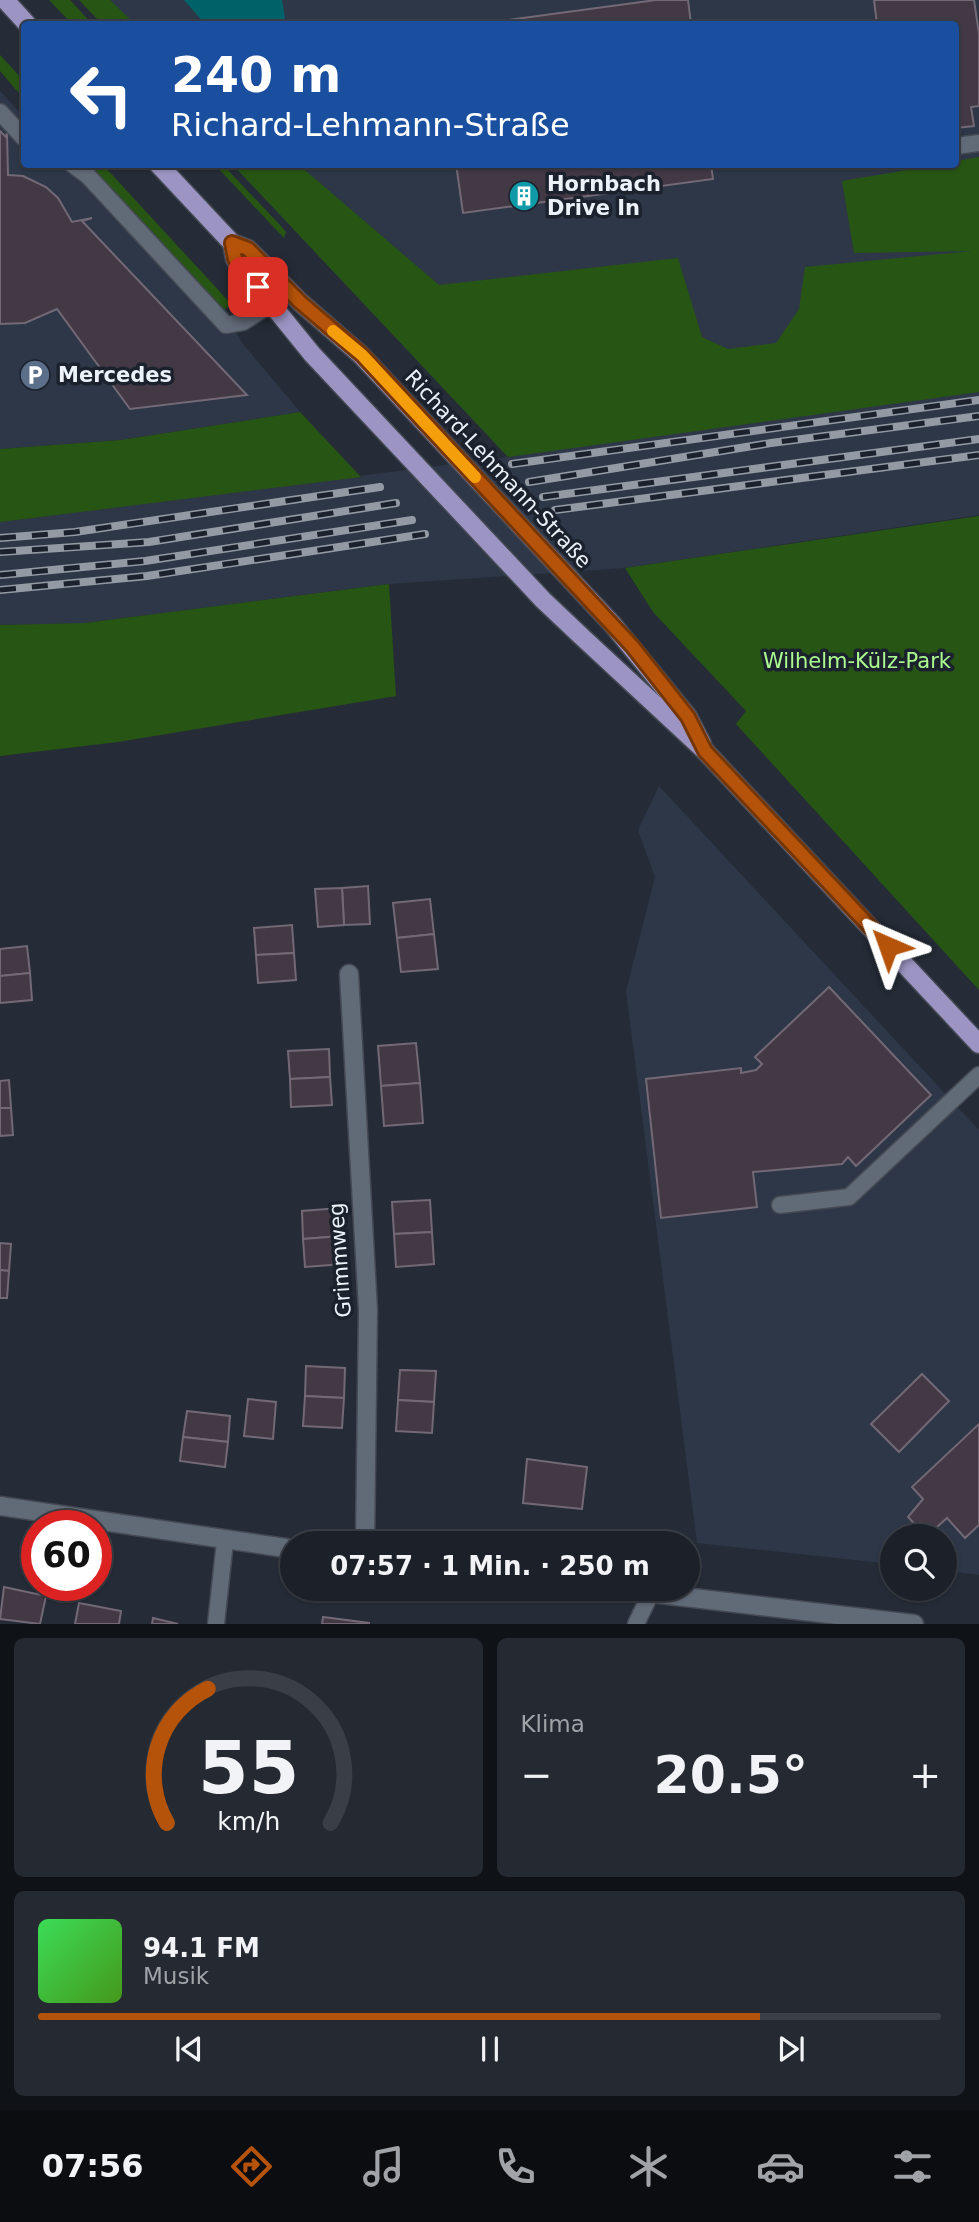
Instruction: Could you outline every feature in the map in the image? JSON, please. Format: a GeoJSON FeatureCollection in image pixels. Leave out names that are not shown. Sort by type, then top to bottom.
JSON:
{"type":"FeatureCollection","features":[{"type":"Feature","properties":{"kind":"main road"},"geometry":{"type":"LineString","coordinates":[[5,0],[24,21]]}},
{"type":"Feature","properties":{"kind":"main road","name":"Richard-Lehmann-Straße"},"geometry":{"type":"LineString","coordinates":[[162,168],[232,243],[248,249],[300,302],[362,355],[612,625],[688,717],[705,751]]}},
{"type":"Feature","properties":{"kind":"main road","name":"Richard-Lehmann-Straße"},"geometry":{"type":"LineString","coordinates":[[232,243],[235,259],[312,354],[543,600],[705,751],[979,1044]]}},
{"type":"Feature","properties":{"kind":"main road","name":"Grimmweg"},"geometry":{"type":"LineString","coordinates":[[349,974],[368,1310],[365,1531]]}},
{"type":"Feature","properties":{"kind":"main road"},"geometry":{"type":"LineString","coordinates":[[0,1506],[280,1548]]}},
{"type":"Feature","properties":{"kind":"main road"},"geometry":{"type":"LineString","coordinates":[[700,1599],[914,1623]]}},
{"type":"Feature","properties":{"kind":"lane"},"geometry":{"type":"LineString","coordinates":[[0,112],[21,135]]}},
{"type":"Feature","properties":{"kind":"lane"},"geometry":{"type":"LineString","coordinates":[[959,146],[979,143]]}},
{"type":"Feature","properties":{"kind":"lane"},"geometry":{"type":"LineString","coordinates":[[77,168],[88,176],[226,325],[243,322],[271,304]]}},
{"type":"Feature","properties":{"kind":"lane"},"geometry":{"type":"LineString","coordinates":[[780,1205],[849,1197],[979,1074]]}},
{"type":"Feature","properties":{"kind":"lane"},"geometry":{"type":"LineString","coordinates":[[216,1623],[225,1541]]}},
{"type":"Feature","properties":{"kind":"lane"},"geometry":{"type":"LineString","coordinates":[[636,1623],[646,1601]]}},
{"type":"Feature","properties":{"kind":"shaded area"},"geometry":{"type":"Polygon","coordinates":[[[79,0],[979,0],[979,515],[625,568],[389,584],[85,623],[0,625],[0,522],[508,457],[236,168],[959,168],[959,21],[99,21],[79,0]]]}},
{"type":"Feature","properties":{"kind":"shaded area"},"geometry":{"type":"Polygon","coordinates":[[[0,91],[21,114],[21,168],[101,168],[190,261],[243,344],[300,412],[121,440],[0,449],[0,91]]]}},
{"type":"Feature","properties":{"kind":"shaded area"},"geometry":{"type":"Polygon","coordinates":[[[659,786],[979,1130],[979,1575],[957,1572],[957,1524],[880,1524],[880,1563],[700,1543],[700,1531],[695,1531],[626,991],[655,877],[638,830],[659,786]]]}},
{"type":"Feature","properties":{"kind":"green space"},"geometry":{"type":"Polygon","coordinates":[[[49,0],[70,0],[89,21],[69,21],[49,0]]]}},
{"type":"Feature","properties":{"kind":"green space"},"geometry":{"type":"Polygon","coordinates":[[[79,0],[110,0],[132,21],[99,21],[79,0]]]}},
{"type":"Feature","properties":{"kind":"green space"},"geometry":{"type":"Polygon","coordinates":[[[0,55],[21,78],[21,96],[0,71],[0,55]]]}},
{"type":"Feature","properties":{"kind":"green space"},"geometry":{"type":"Polygon","coordinates":[[[979,157],[979,392],[508,457],[236,168],[302,168],[439,285],[678,258],[702,337],[728,349],[776,343],[799,309],[805,267],[972,251],[854,253],[842,181],[919,168],[959,168],[959,160],[979,157]]]}},
{"type":"Feature","properties":{"kind":"green space"},"geometry":{"type":"Polygon","coordinates":[[[93,168],[106,168],[231,304],[223,311],[93,168]]]}},
{"type":"Feature","properties":{"kind":"green space"},"geometry":{"type":"Polygon","coordinates":[[[218,168],[226,168],[282,227],[286,232],[284,238],[218,168]]]}},
{"type":"Feature","properties":{"kind":"green space"},"geometry":{"type":"Polygon","coordinates":[[[300,412],[361,477],[0,522],[0,449],[121,440],[300,412]]]}},
{"type":"Feature","properties":{"kind":"green space","name":"Wilhelm-Külz-Park"},"geometry":{"type":"Polygon","coordinates":[[[979,516],[979,990],[736,724],[746,711],[653,612],[625,568],[979,516]]]}},
{"type":"Feature","properties":{"kind":"green space"},"geometry":{"type":"Polygon","coordinates":[[[389,584],[396,696],[118,742],[0,756],[0,625],[85,623],[389,584]]]}},
{"type":"Feature","properties":{"kind":"water"},"geometry":{"type":"Polygon","coordinates":[[[184,0],[282,0],[286,21],[202,21],[184,0]]]}},
{"type":"Feature","properties":{"kind":"building"},"geometry":{"type":"Polygon","coordinates":[[[656,0],[688,0],[691,21],[501,21],[656,0]]]}},
{"type":"Feature","properties":{"kind":"building"},"geometry":{"type":"Polygon","coordinates":[[[874,0],[974,0],[979,34],[979,106],[971,107],[974,126],[959,128],[959,21],[877,21],[874,0]]]}},
{"type":"Feature","properties":{"kind":"building"},"geometry":{"type":"Polygon","coordinates":[[[0,131],[6,137],[7,133],[8,175],[23,176],[46,187],[58,198],[72,222],[92,218],[82,221],[247,395],[130,409],[57,309],[25,323],[0,324],[0,131]]]}},
{"type":"Feature","properties":{"kind":"building","name":"Hornbach Drive In"},"geometry":{"type":"Polygon","coordinates":[[[457,168],[712,168],[713,179],[463,213],[457,168]]]}},
{"type":"Feature","properties":{"kind":"building"},"geometry":{"type":"Polygon","coordinates":[[[368,886],[370,924],[344,925],[342,888],[368,886]]]}},
{"type":"Feature","properties":{"kind":"building"},"geometry":{"type":"Polygon","coordinates":[[[342,888],[344,925],[318,927],[315,889],[342,888]]]}},
{"type":"Feature","properties":{"kind":"building"},"geometry":{"type":"Polygon","coordinates":[[[430,899],[434,934],[397,938],[393,903],[430,899]]]}},
{"type":"Feature","properties":{"kind":"building"},"geometry":{"type":"Polygon","coordinates":[[[292,925],[294,953],[256,955],[254,928],[292,925]]]}},
{"type":"Feature","properties":{"kind":"building"},"geometry":{"type":"Polygon","coordinates":[[[434,934],[438,969],[401,972],[397,938],[434,934]]]}},
{"type":"Feature","properties":{"kind":"building"},"geometry":{"type":"Polygon","coordinates":[[[27,946],[30,973],[0,976],[0,949],[27,946]]]}},
{"type":"Feature","properties":{"kind":"building"},"geometry":{"type":"Polygon","coordinates":[[[294,953],[296,980],[258,983],[256,955],[294,953]]]}},
{"type":"Feature","properties":{"kind":"building"},"geometry":{"type":"Polygon","coordinates":[[[30,973],[32,1000],[0,1003],[0,976],[30,973]]]}},
{"type":"Feature","properties":{"kind":"building"},"geometry":{"type":"Polygon","coordinates":[[[829,987],[931,1095],[856,1166],[848,1157],[842,1164],[753,1172],[757,1207],[661,1218],[646,1079],[741,1068],[741,1073],[756,1070],[762,1064],[755,1057],[829,987]]]}},
{"type":"Feature","properties":{"kind":"building"},"geometry":{"type":"Polygon","coordinates":[[[416,1043],[420,1083],[381,1086],[378,1046],[416,1043]]]}},
{"type":"Feature","properties":{"kind":"building"},"geometry":{"type":"Polygon","coordinates":[[[329,1049],[330,1077],[290,1079],[288,1051],[329,1049]]]}},
{"type":"Feature","properties":{"kind":"building"},"geometry":{"type":"Polygon","coordinates":[[[330,1077],[332,1105],[291,1107],[290,1079],[330,1077]]]}},
{"type":"Feature","properties":{"kind":"building"},"geometry":{"type":"Polygon","coordinates":[[[9,1080],[11,1108],[0,1108],[0,1081],[9,1080]]]}},
{"type":"Feature","properties":{"kind":"building"},"geometry":{"type":"Polygon","coordinates":[[[420,1083],[423,1123],[384,1126],[381,1086],[420,1083]]]}},
{"type":"Feature","properties":{"kind":"building"},"geometry":{"type":"Polygon","coordinates":[[[0,1108],[11,1108],[13,1135],[0,1136],[0,1108]]]}},
{"type":"Feature","properties":{"kind":"building"},"geometry":{"type":"Polygon","coordinates":[[[430,1200],[432,1232],[394,1234],[392,1202],[430,1200]]]}},
{"type":"Feature","properties":{"kind":"building"},"geometry":{"type":"Polygon","coordinates":[[[339,1208],[341,1236],[303,1239],[302,1211],[339,1208]]]}},
{"type":"Feature","properties":{"kind":"building"},"geometry":{"type":"Polygon","coordinates":[[[432,1232],[434,1264],[396,1267],[394,1234],[432,1232]]]}},
{"type":"Feature","properties":{"kind":"building"},"geometry":{"type":"Polygon","coordinates":[[[341,1236],[343,1264],[305,1267],[303,1239],[341,1236]]]}},
{"type":"Feature","properties":{"kind":"building"},"geometry":{"type":"Polygon","coordinates":[[[0,1243],[11,1244],[9,1271],[0,1270],[0,1243]]]}},
{"type":"Feature","properties":{"kind":"building"},"geometry":{"type":"Polygon","coordinates":[[[0,1270],[9,1271],[7,1298],[0,1298],[0,1270]]]}},
{"type":"Feature","properties":{"kind":"building"},"geometry":{"type":"Polygon","coordinates":[[[306,1366],[345,1368],[344,1398],[305,1396],[306,1366]]]}},
{"type":"Feature","properties":{"kind":"building"},"geometry":{"type":"Polygon","coordinates":[[[400,1370],[436,1371],[434,1402],[398,1400],[400,1370]]]}},
{"type":"Feature","properties":{"kind":"building"},"geometry":{"type":"Polygon","coordinates":[[[922,1374],[949,1401],[899,1452],[871,1424],[922,1374]]]}},
{"type":"Feature","properties":{"kind":"building"},"geometry":{"type":"Polygon","coordinates":[[[305,1396],[344,1398],[342,1428],[303,1426],[305,1396]]]}},
{"type":"Feature","properties":{"kind":"building"},"geometry":{"type":"Polygon","coordinates":[[[248,1399],[276,1402],[273,1439],[244,1436],[248,1399]]]}},
{"type":"Feature","properties":{"kind":"building"},"geometry":{"type":"Polygon","coordinates":[[[398,1400],[434,1402],[432,1433],[396,1431],[398,1400]]]}},
{"type":"Feature","properties":{"kind":"building"},"geometry":{"type":"Polygon","coordinates":[[[187,1411],[230,1416],[228,1442],[183,1437],[187,1411]]]}},
{"type":"Feature","properties":{"kind":"building"},"geometry":{"type":"Polygon","coordinates":[[[979,1424],[979,1525],[965,1538],[957,1529],[957,1524],[952,1524],[947,1518],[940,1524],[915,1524],[908,1517],[923,1499],[912,1487],[979,1424]]]}},
{"type":"Feature","properties":{"kind":"building"},"geometry":{"type":"Polygon","coordinates":[[[183,1437],[228,1442],[225,1467],[180,1461],[183,1437]]]}},
{"type":"Feature","properties":{"kind":"building"},"geometry":{"type":"Polygon","coordinates":[[[527,1459],[587,1467],[582,1509],[523,1503],[527,1459]]]}},
{"type":"Feature","properties":{"kind":"building"},"geometry":{"type":"Polygon","coordinates":[[[4,1587],[21,1591],[21,1601],[45,1601],[40,1624],[0,1619],[4,1587]]]}},
{"type":"Feature","properties":{"kind":"building"},"geometry":{"type":"Polygon","coordinates":[[[79,1603],[121,1611],[119,1624],[75,1624],[79,1603]]]}},
{"type":"Feature","properties":{"kind":"building"},"geometry":{"type":"Polygon","coordinates":[[[323,1617],[369,1623],[369,1624],[322,1624],[323,1617]]]}},
{"type":"Feature","properties":{"kind":"building"},"geometry":{"type":"Polygon","coordinates":[[[153,1618],[178,1624],[152,1624],[153,1618]]]}},
{"type":"Feature","properties":{"kind":"railway"},"geometry":{"type":"LineString","coordinates":[[512,464],[979,400]]}},
{"type":"Feature","properties":{"kind":"railway"},"geometry":{"type":"LineString","coordinates":[[529,482],[771,443],[979,416]]}},
{"type":"Feature","properties":{"kind":"railway"},"geometry":{"type":"LineString","coordinates":[[543,497],[979,439]]}},
{"type":"Feature","properties":{"kind":"railway"},"geometry":{"type":"LineString","coordinates":[[555,510],[979,455]]}},
{"type":"Feature","properties":{"kind":"railway"},"geometry":{"type":"LineString","coordinates":[[0,538],[75,532],[380,487]]}},
{"type":"Feature","properties":{"kind":"railway"},"geometry":{"type":"LineString","coordinates":[[0,552],[149,542],[396,503]]}},
{"type":"Feature","properties":{"kind":"railway"},"geometry":{"type":"LineString","coordinates":[[0,575],[145,561],[412,520]]}},
{"type":"Feature","properties":{"kind":"railway"},"geometry":{"type":"LineString","coordinates":[[0,590],[147,576],[425,534]]}},
{"type":"Feature","properties":{"kind":"slow traffic"},"geometry":{"type":"LineString","coordinates":[[333,331],[362,355],[475,477]]}},
{"type":"Feature","properties":{"kind":"place","name":"Hornbach Drive In"},"geometry":{"type":"Point","coordinates":[524,196]}},
{"type":"Feature","properties":{"kind":"place","name":"Mercedes"},"geometry":{"type":"Point","coordinates":[35,375]}},
{"type":"Feature","properties":{"kind":"route"},"geometry":{"type":"LineString","coordinates":[[258,287],[235,259],[232,243],[248,249],[300,302],[362,355],[632,646],[688,717],[705,751],[888,946]]}}]}
